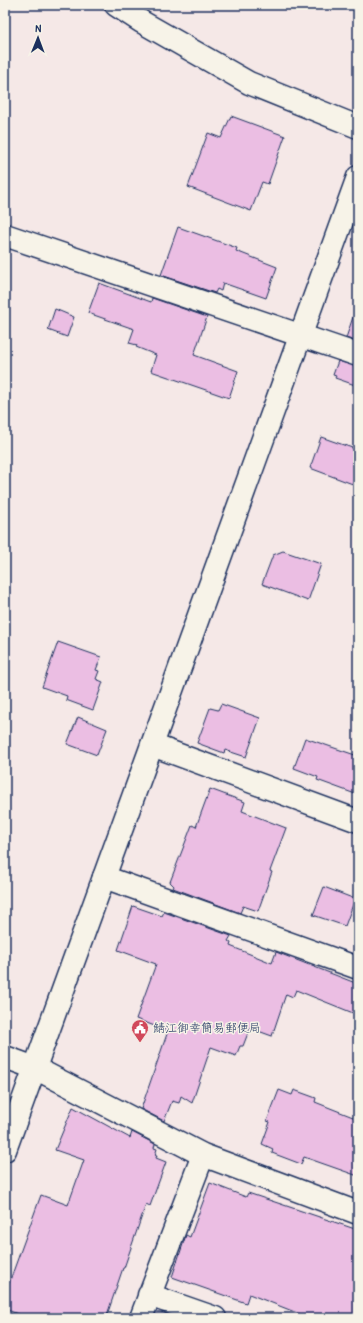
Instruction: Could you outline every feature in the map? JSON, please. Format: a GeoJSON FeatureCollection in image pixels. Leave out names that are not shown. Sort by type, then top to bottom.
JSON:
{"type":"FeatureCollection","features":[{"type":"Feature","properties":{"kind":"street"},"geometry":{"type":"LineString","coordinates":[[116,5],[142,22],[249,83],[358,127]]}},
{"type":"Feature","properties":{"kind":"street"},"geometry":{"type":"LineString","coordinates":[[5,1150],[237,509],[302,335],[358,177]]}},
{"type":"Feature","properties":{"kind":"street"},"geometry":{"type":"LineString","coordinates":[[5,235],[358,355]]}},
{"type":"Feature","properties":{"kind":"street"},"geometry":{"type":"LineString","coordinates":[[152,745],[358,821]]}},
{"type":"Feature","properties":{"kind":"street"},"geometry":{"type":"LineString","coordinates":[[104,877],[358,968]]}},
{"type":"Feature","properties":{"kind":"street"},"geometry":{"type":"LineString","coordinates":[[5,1058],[35,1068],[203,1155],[358,1213]]}},
{"type":"Feature","properties":{"kind":"street"},"geometry":{"type":"LineString","coordinates":[[141,1318],[203,1155]]}},
{"type":"Feature","properties":{"kind":"street"},"geometry":{"type":"LineString","coordinates":[[149,1295],[215,1318]]}},
{"type":"Feature","properties":{"kind":"building"},"geometry":{"type":"Polygon","coordinates":[[[231,116],[285,136],[268,184],[262,182],[251,211],[188,187],[208,133],[221,138],[231,116]]]}},
{"type":"Feature","properties":{"kind":"building"},"geometry":{"type":"Polygon","coordinates":[[[178,227],[237,248],[236,251],[277,267],[266,298],[223,283],[221,291],[217,289],[215,293],[161,275],[178,227]]]}},
{"type":"Feature","properties":{"kind":"building"},"geometry":{"type":"Polygon","coordinates":[[[99,283],[151,302],[152,298],[207,317],[194,355],[238,371],[229,398],[151,371],[156,355],[136,347],[137,345],[129,343],[134,329],[88,313],[99,283]]]}},
{"type":"Feature","properties":{"kind":"building"},"geometry":{"type":"Polygon","coordinates":[[[55,309],[74,317],[67,337],[48,330],[55,309]]]}},
{"type":"Feature","properties":{"kind":"building"},"geometry":{"type":"Polygon","coordinates":[[[354,314],[358,315],[358,342],[346,338],[354,314]]]}},
{"type":"Feature","properties":{"kind":"building"},"geometry":{"type":"Polygon","coordinates":[[[338,361],[358,367],[358,386],[335,378],[336,376],[333,375],[338,361]]]}},
{"type":"Feature","properties":{"kind":"building"},"geometry":{"type":"Polygon","coordinates":[[[321,437],[358,450],[358,486],[310,468],[321,437]]]}},
{"type":"Feature","properties":{"kind":"building"},"geometry":{"type":"Polygon","coordinates":[[[283,551],[321,564],[308,601],[262,584],[273,555],[283,551]]]}},
{"type":"Feature","properties":{"kind":"building"},"geometry":{"type":"Polygon","coordinates":[[[58,642],[101,657],[96,670],[99,671],[96,679],[103,682],[93,710],[66,700],[67,696],[42,687],[58,642]]]}},
{"type":"Feature","properties":{"kind":"building"},"geometry":{"type":"Polygon","coordinates":[[[221,704],[260,718],[246,757],[225,750],[224,753],[197,743],[210,708],[218,710],[221,704]]]}},
{"type":"Feature","properties":{"kind":"building"},"geometry":{"type":"Polygon","coordinates":[[[78,717],[107,729],[97,755],[67,744],[78,717]]]}},
{"type":"Feature","properties":{"kind":"building"},"geometry":{"type":"Polygon","coordinates":[[[305,738],[358,756],[358,795],[317,780],[318,777],[294,768],[305,738]]]}},
{"type":"Feature","properties":{"kind":"building"},"geometry":{"type":"Polygon","coordinates":[[[210,789],[245,802],[242,811],[286,828],[270,871],[272,872],[258,911],[243,906],[240,913],[173,888],[174,886],[170,882],[192,825],[196,827],[210,789]]]}},
{"type":"Feature","properties":{"kind":"building"},"geometry":{"type":"Polygon","coordinates":[[[324,887],[355,899],[345,926],[313,915],[324,887]]]}},
{"type":"Feature","properties":{"kind":"building"},"geometry":{"type":"Polygon","coordinates":[[[133,906],[162,916],[164,912],[231,936],[228,941],[231,943],[230,946],[272,963],[276,952],[358,984],[358,1015],[296,990],[293,997],[286,994],[272,1036],[250,1028],[243,1046],[240,1046],[236,1056],[211,1047],[192,1103],[181,1096],[179,1103],[172,1101],[164,1121],[141,1109],[168,1031],[136,1019],[156,964],[118,950],[133,906]]]}},
{"type":"Feature","properties":{"kind":"building"},"geometry":{"type":"Polygon","coordinates":[[[279,1090],[292,1095],[294,1090],[316,1098],[315,1102],[358,1119],[358,1176],[304,1157],[301,1164],[272,1153],[273,1149],[262,1144],[270,1122],[267,1121],[279,1090]]]}},
{"type":"Feature","properties":{"kind":"building"},"geometry":{"type":"Polygon","coordinates":[[[73,1107],[130,1138],[132,1132],[155,1144],[154,1148],[157,1149],[155,1155],[157,1155],[156,1158],[166,1162],[150,1206],[146,1204],[106,1318],[28,1318],[5,1309],[5,1294],[41,1195],[68,1205],[84,1160],[55,1150],[73,1107]]]}},
{"type":"Feature","properties":{"kind":"building"},"geometry":{"type":"Polygon","coordinates":[[[210,1183],[246,1197],[248,1193],[358,1230],[358,1318],[299,1318],[300,1314],[249,1294],[246,1303],[172,1277],[186,1235],[190,1237],[210,1183]]]}},
{"type":"Feature","properties":{"kind":"place","name":"鯖江御幸簡易郵便局"},"geometry":{"type":"Point","coordinates":[140,1043]}}]}
